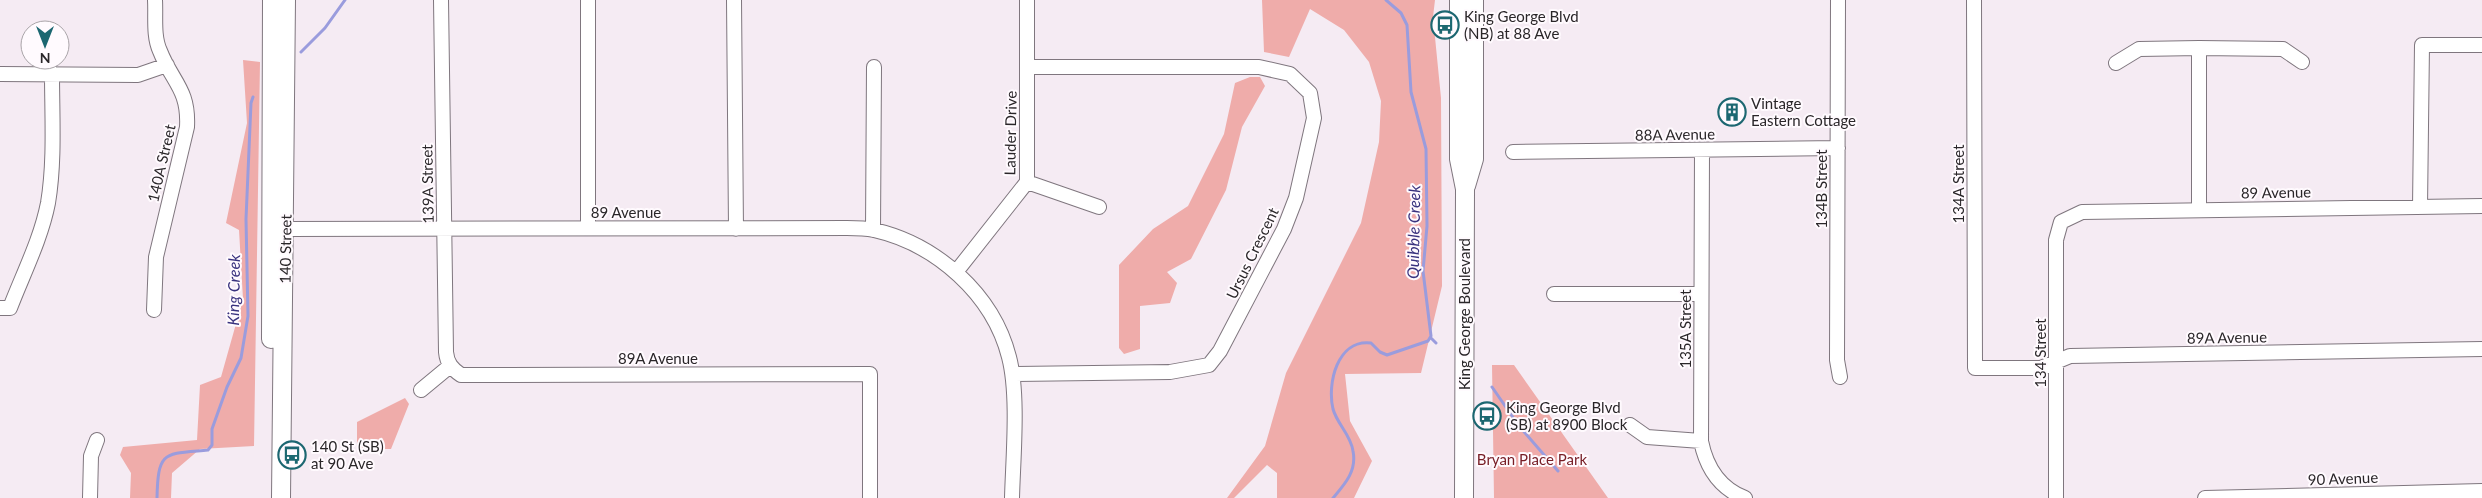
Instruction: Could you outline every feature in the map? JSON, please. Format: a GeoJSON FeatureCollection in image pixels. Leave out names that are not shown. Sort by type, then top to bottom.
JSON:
{"type":"FeatureCollection","features":[{"type":"Feature","properties":{"kind":"main road","name":"140 Street"},"geometry":{"type":"LineString","coordinates":[[271,498],[272,0]]}},
{"type":"Feature","properties":{"kind":"main road","name":"140 Street"},"geometry":{"type":"LineString","coordinates":[[281,498],[286,0]]}},
{"type":"Feature","properties":{"kind":"main road","name":"King George Boulevard"},"geometry":{"type":"LineString","coordinates":[[1458,0],[1458,159],[1465,189],[1464,498]]}},
{"type":"Feature","properties":{"kind":"main road","name":"King George Boulevard"},"geometry":{"type":"LineString","coordinates":[[1465,189],[1474,160],[1474,0]]}},
{"type":"Feature","properties":{"kind":"street","name":"140A Street"},"geometry":{"type":"LineString","coordinates":[[154,310],[156,257],[187,127],[185,96],[167,65],[157,42],[155,0]]}},
{"type":"Feature","properties":{"kind":"street","name":"139A Street"},"geometry":{"type":"LineString","coordinates":[[441,0],[446,352],[450,366]]}},
{"type":"Feature","properties":{"kind":"street"},"geometry":{"type":"LineString","coordinates":[[588,0],[588,228]]}},
{"type":"Feature","properties":{"kind":"street"},"geometry":{"type":"LineString","coordinates":[[734,0],[736,228]]}},
{"type":"Feature","properties":{"kind":"street","name":"Lauder Drive"},"geometry":{"type":"LineString","coordinates":[[956,272],[1027,182],[1027,0]]}},
{"type":"Feature","properties":{"kind":"street","name":"134B Street"},"geometry":{"type":"LineString","coordinates":[[1838,0],[1838,360],[1840,377]]}},
{"type":"Feature","properties":{"kind":"street","name":"134A Street"},"geometry":{"type":"LineString","coordinates":[[1974,0],[1975,368]]}},
{"type":"Feature","properties":{"kind":"street"},"geometry":{"type":"LineString","coordinates":[[2420,207],[2422,45],[2482,45]]}},
{"type":"Feature","properties":{"kind":"street"},"geometry":{"type":"LineString","coordinates":[[2199,48],[2199,209]]}},
{"type":"Feature","properties":{"kind":"street"},"geometry":{"type":"LineString","coordinates":[[2116,62],[2139,49],[2199,48],[2283,49],[2302,62]]}},
{"type":"Feature","properties":{"kind":"street"},"geometry":{"type":"LineString","coordinates":[[0,74],[138,75],[167,65]]}},
{"type":"Feature","properties":{"kind":"street"},"geometry":{"type":"LineString","coordinates":[[873,230],[874,67]]}},
{"type":"Feature","properties":{"kind":"street","name":"Ursus Crescent"},"geometry":{"type":"LineString","coordinates":[[1012,374],[1170,372],[1209,365],[1220,351],[1284,229],[1296,198],[1314,118],[1310,92],[1290,74],[1259,67],[1027,67]]}},
{"type":"Feature","properties":{"kind":"street"},"geometry":{"type":"LineString","coordinates":[[5,308],[40,232],[47,205],[52,152],[52,73]]}},
{"type":"Feature","properties":{"kind":"street","name":"88A Avenue"},"geometry":{"type":"LineString","coordinates":[[1513,152],[1838,148]]}},
{"type":"Feature","properties":{"kind":"street","name":"135A Street"},"geometry":{"type":"LineString","coordinates":[[1702,150],[1701,441],[1705,459],[1714,474],[1724,486],[1741,497]]}},
{"type":"Feature","properties":{"kind":"street"},"geometry":{"type":"LineString","coordinates":[[1027,182],[1099,208]]}},
{"type":"Feature","properties":{"kind":"street","name":"89 Avenue"},"geometry":{"type":"LineString","coordinates":[[2072,216],[2082,212],[2199,209],[2482,206]]}},
{"type":"Feature","properties":{"kind":"street","name":"134 Street"},"geometry":{"type":"LineString","coordinates":[[2056,498],[2056,240],[2061,222],[2072,216]]}},
{"type":"Feature","properties":{"kind":"street","name":"89 Avenue"},"geometry":{"type":"LineString","coordinates":[[285,228],[736,228],[873,230],[903,240],[933,254],[956,272],[979,297],[1004,341],[1012,374],[1012,498]]}},
{"type":"Feature","properties":{"kind":"street"},"geometry":{"type":"LineString","coordinates":[[1554,294],[1702,294]]}},
{"type":"Feature","properties":{"kind":"street","name":"89A Avenue"},"geometry":{"type":"LineString","coordinates":[[1975,368],[2041,368],[2070,356],[2482,349]]}},
{"type":"Feature","properties":{"kind":"street"},"geometry":{"type":"LineString","coordinates":[[421,390],[450,366]]}},
{"type":"Feature","properties":{"kind":"street","name":"89A Avenue"},"geometry":{"type":"LineString","coordinates":[[450,366],[461,375],[870,374],[870,498]]}},
{"type":"Feature","properties":{"kind":"street"},"geometry":{"type":"LineString","coordinates":[[1630,425],[1647,437],[1701,441]]}},
{"type":"Feature","properties":{"kind":"street"},"geometry":{"type":"LineString","coordinates":[[90,498],[90,456],[97,440]]}},
{"type":"Feature","properties":{"kind":"street","name":"90 Avenue"},"geometry":{"type":"LineString","coordinates":[[2205,498],[2350,496],[2482,491]]}},
{"type":"Feature","properties":{"kind":"green space"},"geometry":{"type":"Polygon","coordinates":[[[1262,0],[1435,0],[1433,17],[1441,98],[1442,286],[1421,373],[1345,374],[1350,421],[1372,461],[1354,498],[1277,498],[1277,473],[1267,465],[1234,498],[1227,498],[1265,446],[1286,373],[1361,223],[1379,142],[1381,101],[1369,62],[1344,30],[1310,9],[1289,57],[1264,52],[1262,0]]]}},
{"type":"Feature","properties":{"kind":"green space"},"geometry":{"type":"Polygon","coordinates":[[[243,60],[260,62],[254,446],[200,449],[172,473],[171,498],[130,498],[131,473],[120,455],[123,447],[197,440],[200,385],[221,377],[243,299],[239,230],[226,223],[247,123],[243,60]]]}},
{"type":"Feature","properties":{"kind":"green space"},"geometry":{"type":"Polygon","coordinates":[[[1250,77],[1260,77],[1265,86],[1242,127],[1226,190],[1191,259],[1167,272],[1177,283],[1170,303],[1140,306],[1140,349],[1124,354],[1119,348],[1119,265],[1153,229],[1188,206],[1224,134],[1235,83],[1250,77]]]}},
{"type":"Feature","properties":{"kind":"green space","name":"Bryan Place Park"},"geometry":{"type":"Polygon","coordinates":[[[1492,365],[1514,365],[1608,498],[1494,498],[1492,365]]]}},
{"type":"Feature","properties":{"kind":"green space"},"geometry":{"type":"Polygon","coordinates":[[[405,398],[409,404],[391,449],[357,449],[357,422],[405,398]]]}},
{"type":"Feature","properties":{"kind":"waterway","name":"King Creek"},"geometry":{"type":"LineString","coordinates":[[301,52],[325,28],[345,0]]}},
{"type":"Feature","properties":{"kind":"waterway","name":"Quibble Creek"},"geometry":{"type":"LineString","coordinates":[[1333,498],[1349,477],[1354,458],[1352,445],[1333,409],[1333,376],[1342,356],[1350,348],[1359,344],[1371,343],[1380,352],[1387,355],[1428,341],[1431,336],[1423,271],[1427,226],[1426,149],[1411,92],[1407,25],[1401,13],[1386,0]]}},
{"type":"Feature","properties":{"kind":"waterway","name":"King Creek"},"geometry":{"type":"LineString","coordinates":[[157,498],[159,471],[166,458],[182,452],[208,450],[212,445],[212,429],[227,387],[241,358],[248,316],[246,219],[251,103],[253,97]]}},
{"type":"Feature","properties":{"kind":"waterway"},"geometry":{"type":"LineString","coordinates":[[1431,338],[1436,343]]}},
{"type":"Feature","properties":{"kind":"waterway"},"geometry":{"type":"LineString","coordinates":[[1492,387],[1519,426],[1558,471]]}},
{"type":"Feature","properties":{"kind":"place","name":"King George Blvd (NB) at 88 Ave"},"geometry":{"type":"Point","coordinates":[1445,25]}},
{"type":"Feature","properties":{"kind":"place","name":"Vintage Eastern Cottage"},"geometry":{"type":"Point","coordinates":[1732,112]}},
{"type":"Feature","properties":{"kind":"place","name":"King George Blvd (SB) at 8900 Block"},"geometry":{"type":"Point","coordinates":[1487,416]}},
{"type":"Feature","properties":{"kind":"place","name":"140 St (SB) at 90 Ave"},"geometry":{"type":"Point","coordinates":[292,455]}}]}
